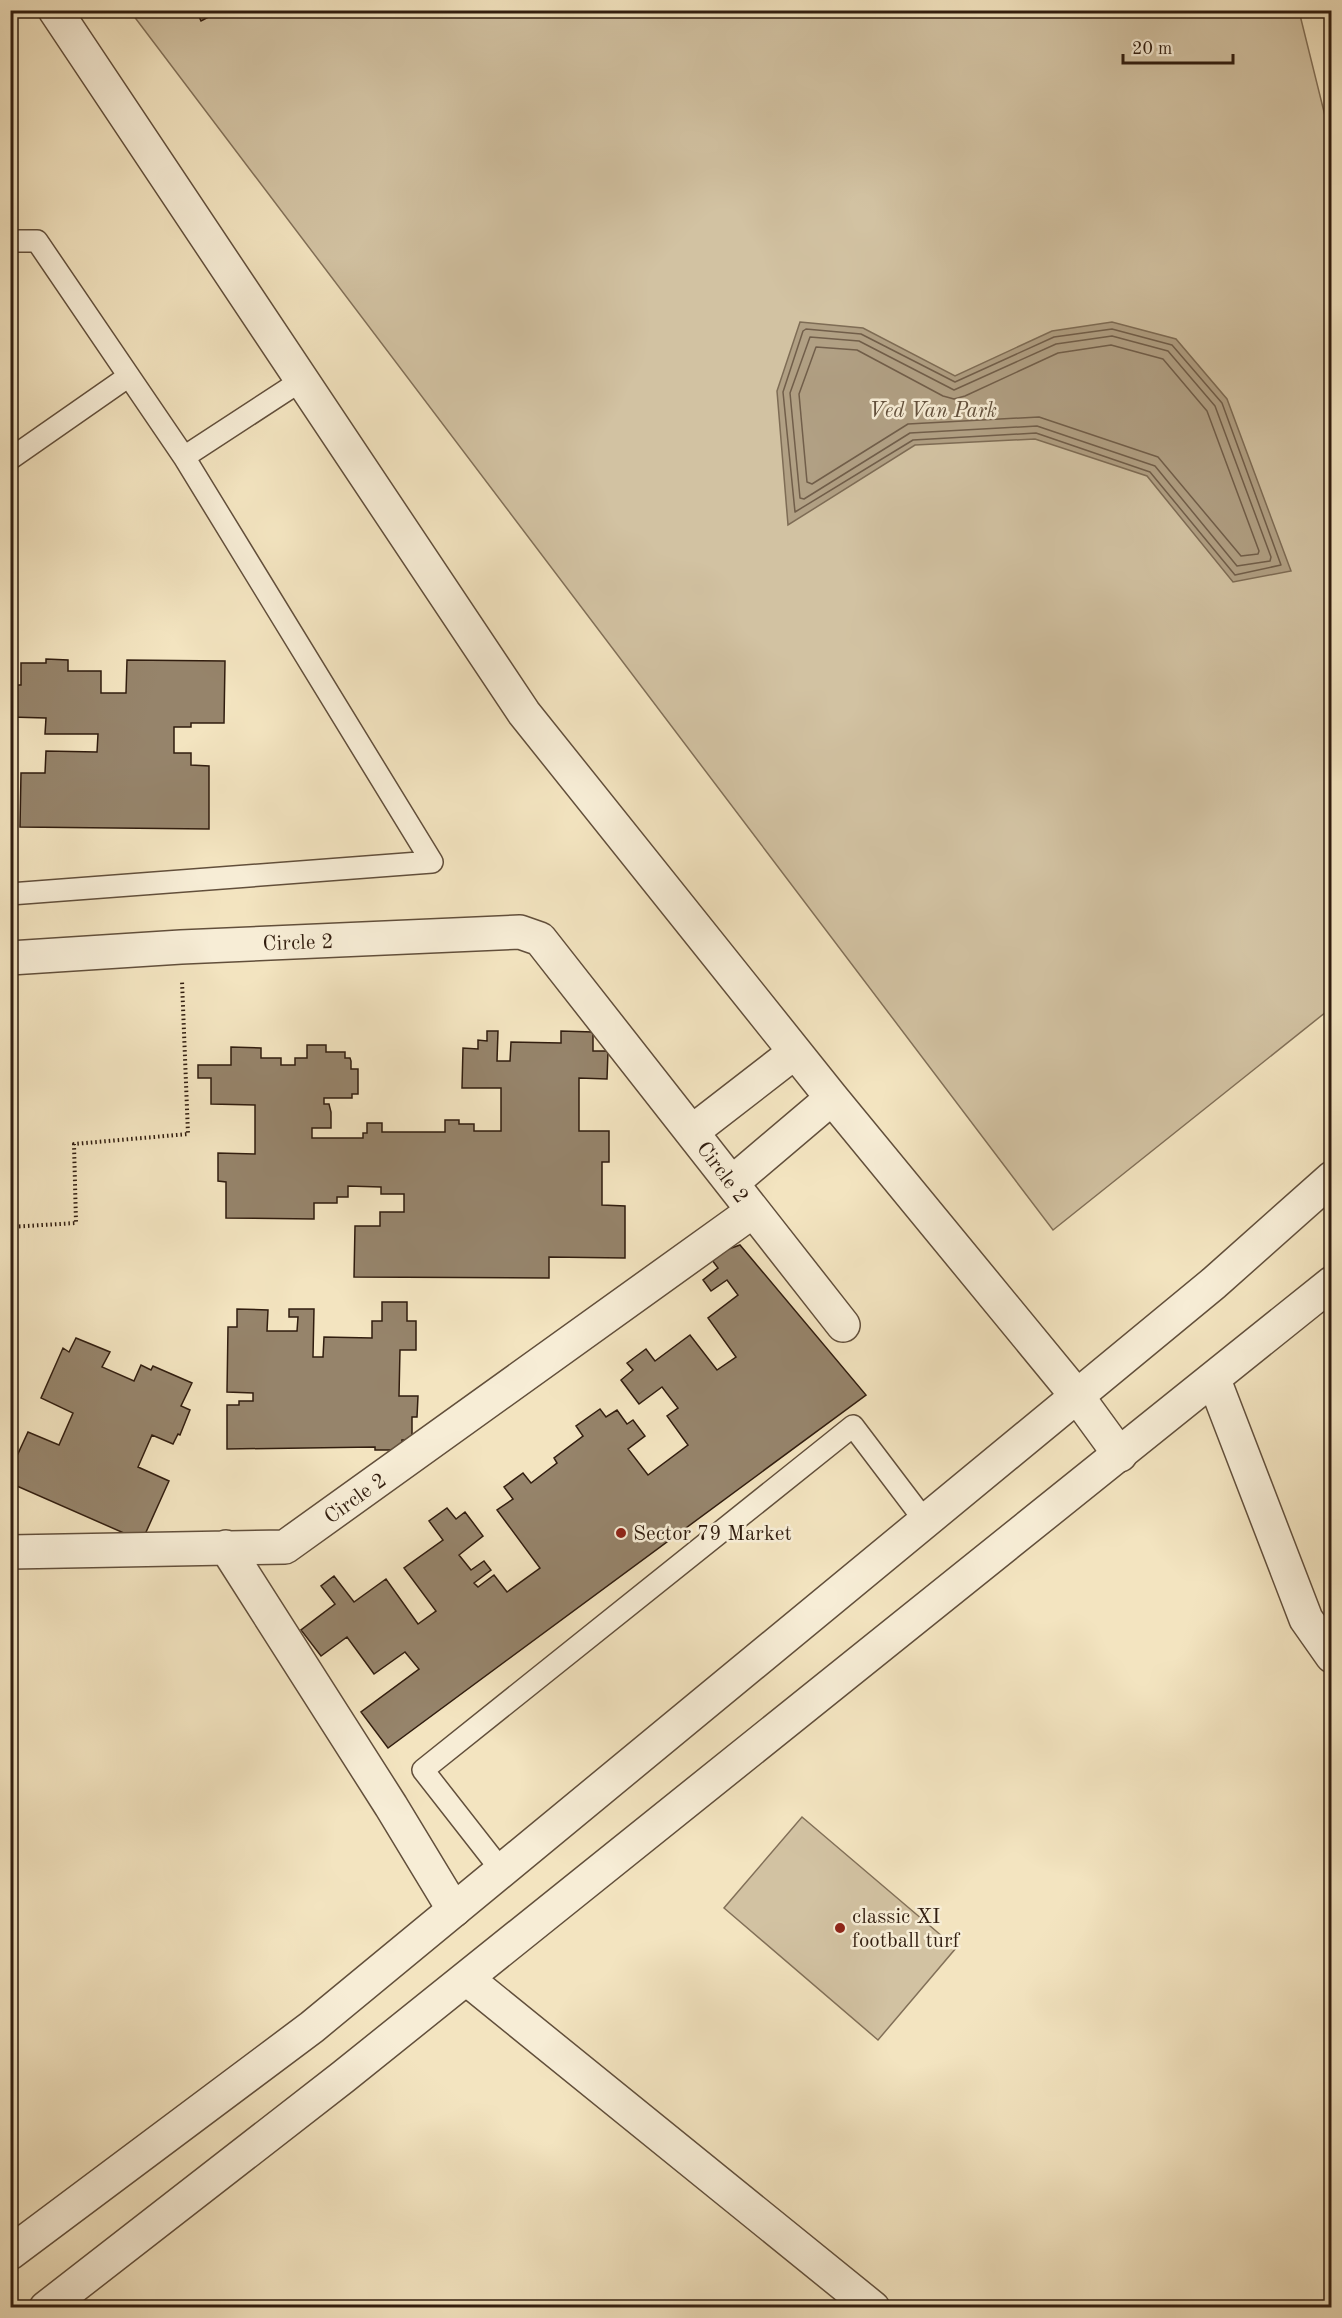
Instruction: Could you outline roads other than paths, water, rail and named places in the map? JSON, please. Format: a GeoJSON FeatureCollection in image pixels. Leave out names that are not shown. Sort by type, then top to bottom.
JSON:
{"type":"FeatureCollection","features":[{"type":"Feature","properties":{"kind":"street"},"geometry":{"type":"LineString","coordinates":[[55,10],[524,713],[832,1098],[1077,1396],[1120,1455]]}},
{"type":"Feature","properties":{"kind":"street","name":"Circle 2"},"geometry":{"type":"LineString","coordinates":[[10,958],[181,947],[528,933],[540,939],[733,1182],[753,1211],[292,1543],[276,1547],[10,1552]]}},
{"type":"Feature","properties":{"kind":"street"},"geometry":{"type":"LineString","coordinates":[[693,1131],[795,1052]]}},
{"type":"Feature","properties":{"kind":"street"},"geometry":{"type":"LineString","coordinates":[[733,1182],[832,1098]]}},
{"type":"Feature","properties":{"kind":"street"},"geometry":{"type":"LineString","coordinates":[[10,2253],[312,2027],[1214,1283],[1332,1178]]}},
{"type":"Feature","properties":{"kind":"street"},"geometry":{"type":"LineString","coordinates":[[753,1211],[843,1325]]}},
{"type":"Feature","properties":{"kind":"street"},"geometry":{"type":"LineString","coordinates":[[46,2307],[467,1979],[1332,1283]]}},
{"type":"Feature","properties":{"kind":"street"},"geometry":{"type":"LineString","coordinates":[[1214,1380],[1306,1619],[1332,1656]]}},
{"type":"Feature","properties":{"kind":"street"},"geometry":{"type":"LineString","coordinates":[[226,1547],[392,1806],[453,1910]]}},
{"type":"Feature","properties":{"kind":"street"},"geometry":{"type":"LineString","coordinates":[[467,1979],[873,2307]]}},
{"type":"Feature","properties":{"kind":"lane"},"geometry":{"type":"LineString","coordinates":[[10,241],[37,241],[129,376],[184,458],[432,862],[10,894]]}},
{"type":"Feature","properties":{"kind":"lane"},"geometry":{"type":"LineString","coordinates":[[10,459],[129,376]]}},
{"type":"Feature","properties":{"kind":"lane"},"geometry":{"type":"LineString","coordinates":[[184,458],[302,380]]}},
{"type":"Feature","properties":{"kind":"lane"},"geometry":{"type":"LineString","coordinates":[[502,1871],[423,1770],[853,1426],[925,1521]]}},
{"type":"Feature","properties":{"kind":"water"},"geometry":{"type":"Polygon","coordinates":[[[800,322],[863,328],[955,376],[1052,331],[1112,322],[1176,339],[1227,399],[1291,571],[1233,582],[1147,476],[1035,439],[915,445],[788,525],[777,391],[800,322]]]}},
{"type":"Feature","properties":{"kind":"place","name":"Sector 79 Market"},"geometry":{"type":"Point","coordinates":[621,1533]}},
{"type":"Feature","properties":{"kind":"place","name":"classic XI football turf"},"geometry":{"type":"Point","coordinates":[840,1928]}},
{"type":"Feature","properties":{"kind":"park label","name":"Ved Van Park"},"geometry":{"type":"Point","coordinates":[933,410]}}]}
